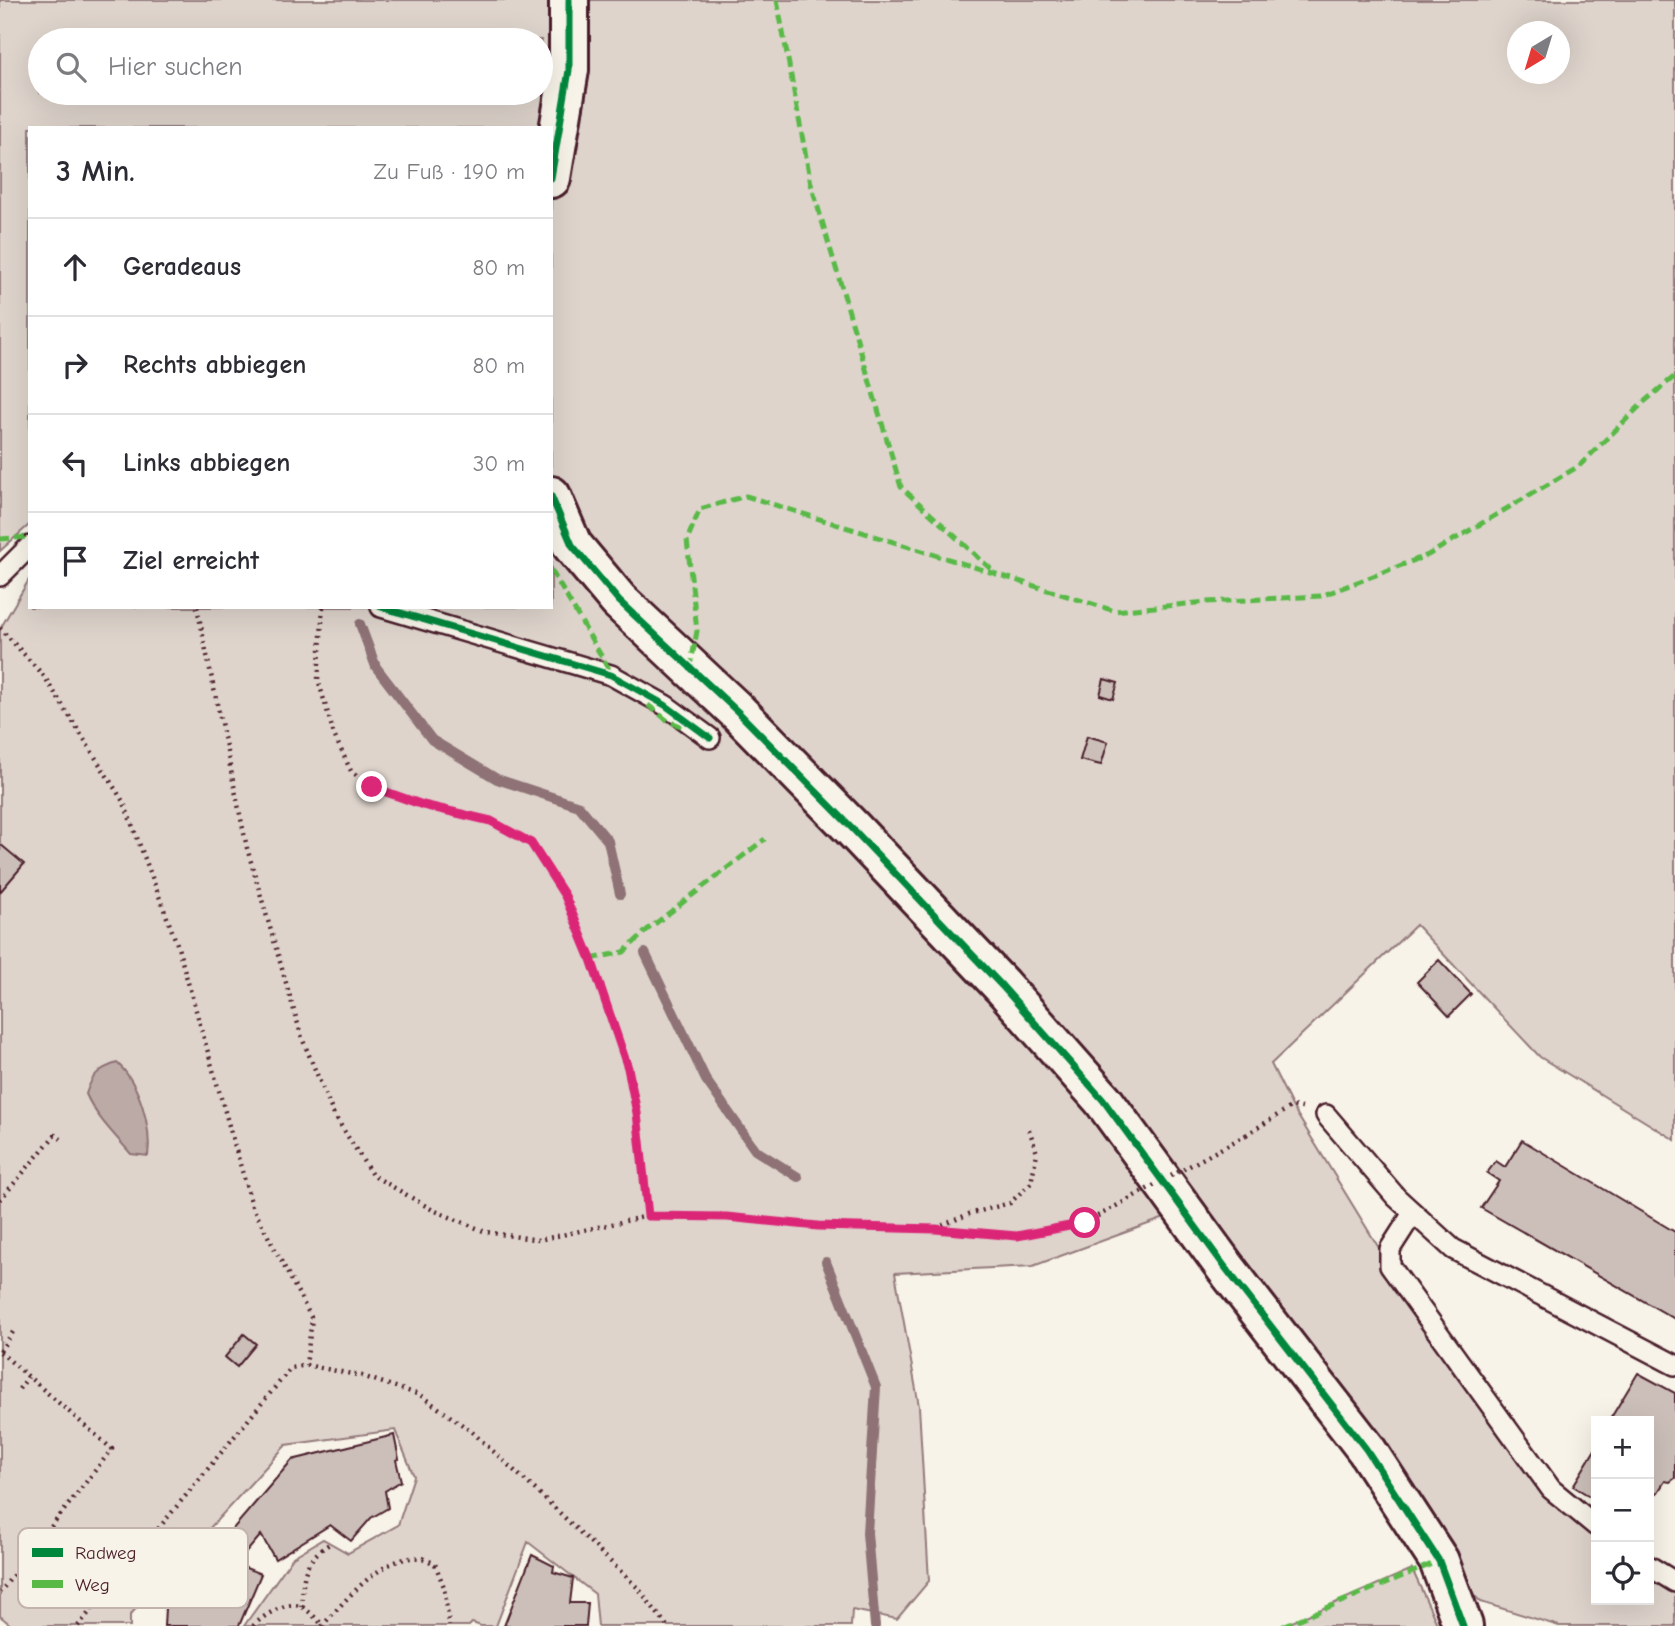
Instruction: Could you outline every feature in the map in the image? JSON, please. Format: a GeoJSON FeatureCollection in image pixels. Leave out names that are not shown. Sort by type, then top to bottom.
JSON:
{"type":"FeatureCollection","features":[{"type":"Feature","properties":{"kind":"street"},"geometry":{"type":"LineString","coordinates":[[553,166],[569,70],[569,0]]}},
{"type":"Feature","properties":{"kind":"street"},"geometry":{"type":"LineString","coordinates":[[553,501],[572,545],[619,601],[738,712],[852,828],[1002,986],[1103,1100],[1225,1267],[1366,1449],[1439,1562],[1463,1626]]}},
{"type":"Feature","properties":{"kind":"lane"},"geometry":{"type":"LineString","coordinates":[[0,576],[28,548]]}},
{"type":"Feature","properties":{"kind":"lane"},"geometry":{"type":"LineString","coordinates":[[387,609],[611,675],[665,705],[709,738]]}},
{"type":"Feature","properties":{"kind":"lane"},"geometry":{"type":"LineString","coordinates":[[1326,1115],[1396,1198],[1454,1249],[1675,1365]]}},
{"type":"Feature","properties":{"kind":"lane"},"geometry":{"type":"LineString","coordinates":[[1413,1213],[1390,1249],[1390,1266],[1551,1489],[1591,1523]]}},
{"type":"Feature","properties":{"kind":"lane"},"geometry":{"type":"LineString","coordinates":[[1654,1569],[1675,1582]]}},
{"type":"Feature","properties":{"kind":"path"},"geometry":{"type":"LineString","coordinates":[[197,609],[247,848],[302,1038],[333,1113],[372,1175],[433,1210],[486,1232],[539,1240],[648,1216],[727,1217],[818,1226],[935,1229],[1017,1236],[1085,1223],[1246,1135],[1292,1105],[1326,1115]]}},
{"type":"Feature","properties":{"kind":"path"},"geometry":{"type":"LineString","coordinates":[[323,609],[318,679],[334,736],[351,771],[372,787],[423,805],[491,821],[531,843],[565,896],[591,959],[628,1068],[637,1113],[648,1216]]}},
{"type":"Feature","properties":{"kind":"path"},"geometry":{"type":"LineString","coordinates":[[0,628],[44,676],[124,803],[177,944],[252,1206],[312,1319],[306,1365]]}},
{"type":"Feature","properties":{"kind":"path"},"geometry":{"type":"LineString","coordinates":[[935,1229],[969,1214],[1010,1203],[1031,1183],[1037,1153],[1029,1129]]}},
{"type":"Feature","properties":{"kind":"path"},"geometry":{"type":"LineString","coordinates":[[0,1200],[55,1135],[61,1139]]}},
{"type":"Feature","properties":{"kind":"path"},"geometry":{"type":"LineString","coordinates":[[13,1332],[0,1351],[112,1450],[50,1528]]}},
{"type":"Feature","properties":{"kind":"path"},"geometry":{"type":"LineString","coordinates":[[159,1528],[291,1368],[306,1365],[362,1376],[419,1395],[471,1431],[639,1589],[667,1626]]}},
{"type":"Feature","properties":{"kind":"path"},"geometry":{"type":"LineString","coordinates":[[19,1389],[28,1377]]}},
{"type":"Feature","properties":{"kind":"path"},"geometry":{"type":"LineString","coordinates":[[302,1607],[303,1578],[309,1560],[331,1543]]}},
{"type":"Feature","properties":{"kind":"path"},"geometry":{"type":"LineString","coordinates":[[253,1626],[260,1618],[288,1605],[302,1607],[323,1625],[353,1592],[387,1565],[420,1558],[435,1564],[444,1587],[449,1626]]}},
{"type":"Feature","properties":{"kind":"path"},"geometry":{"type":"LineString","coordinates":[[0,1592],[18,1569]]}},
{"type":"Feature","properties":{"kind":"path"},"geometry":{"type":"LineString","coordinates":[[78,1626],[93,1608]]}},
{"type":"Feature","properties":{"kind":"shaded area"},"geometry":{"type":"Polygon","coordinates":[[[0,0],[1675,0],[1675,1140],[1540,1057],[1416,925],[1271,1064],[1292,1106],[1390,1266],[1551,1489],[1591,1522],[1591,1605],[1654,1605],[1654,1569],[1675,1582],[1675,1626],[1559,1626],[1481,1602],[1439,1561],[1184,1211],[1033,1266],[895,1273],[919,1406],[929,1581],[897,1619],[852,1610],[851,1626],[598,1626],[595,1594],[528,1542],[496,1626],[472,1623],[469,1626],[244,1626],[293,1557],[323,1539],[348,1553],[398,1525],[414,1476],[395,1430],[286,1445],[210,1528],[18,1528],[18,1608],[136,1608],[130,1615],[130,1626],[12,1626],[0,1616],[0,629],[28,581],[28,609],[553,609],[553,126],[28,126],[28,526],[0,551],[0,0]]]}},
{"type":"Feature","properties":{"kind":"shaded area"},"geometry":{"type":"Polygon","coordinates":[[[117,1063],[138,1093],[146,1119],[148,1156],[131,1154],[100,1118],[86,1094],[97,1074],[117,1063]]]}},
{"type":"Feature","properties":{"kind":"shaded area"},"geometry":{"type":"Polygon","coordinates":[[[1412,1569],[1438,1626],[1283,1626],[1412,1569]]]}},
{"type":"Feature","properties":{"kind":"building"},"geometry":{"type":"Polygon","coordinates":[[[1104,679],[1118,683],[1113,699],[1100,695],[1104,679]]]}},
{"type":"Feature","properties":{"kind":"building"},"geometry":{"type":"Polygon","coordinates":[[[1087,736],[1108,742],[1101,765],[1080,760],[1087,736]]]}},
{"type":"Feature","properties":{"kind":"building"},"geometry":{"type":"Polygon","coordinates":[[[0,844],[24,864],[0,892],[0,844]]]}},
{"type":"Feature","properties":{"kind":"building"},"geometry":{"type":"Polygon","coordinates":[[[1439,960],[1471,994],[1449,1016],[1417,982],[1439,960]]]}},
{"type":"Feature","properties":{"kind":"building"},"geometry":{"type":"Polygon","coordinates":[[[1522,1140],[1675,1232],[1675,1319],[1481,1208],[1499,1181],[1487,1173],[1496,1161],[1505,1167],[1522,1140]]]}},
{"type":"Feature","properties":{"kind":"building"},"geometry":{"type":"Polygon","coordinates":[[[244,1334],[256,1344],[237,1367],[225,1357],[244,1334]]]}},
{"type":"Feature","properties":{"kind":"building"},"geometry":{"type":"Polygon","coordinates":[[[1638,1373],[1675,1393],[1675,1478],[1670,1482],[1665,1481],[1654,1496],[1654,1416],[1612,1416],[1638,1373]]]}},
{"type":"Feature","properties":{"kind":"building"},"geometry":{"type":"Polygon","coordinates":[[[394,1435],[401,1481],[385,1491],[388,1508],[371,1518],[351,1541],[330,1525],[275,1559],[261,1535],[248,1550],[248,1528],[234,1528],[292,1460],[394,1435]]]}},
{"type":"Feature","properties":{"kind":"building"},"geometry":{"type":"Polygon","coordinates":[[[1591,1456],[1591,1497],[1573,1486],[1591,1456]]]}},
{"type":"Feature","properties":{"kind":"building"},"geometry":{"type":"Polygon","coordinates":[[[532,1555],[554,1566],[553,1572],[573,1578],[570,1603],[588,1603],[586,1626],[504,1626],[532,1555]]]}},
{"type":"Feature","properties":{"kind":"building"},"geometry":{"type":"Polygon","coordinates":[[[248,1569],[261,1574],[248,1605],[248,1569]]]}},
{"type":"Feature","properties":{"kind":"building"},"geometry":{"type":"Polygon","coordinates":[[[165,1608],[247,1608],[239,1626],[164,1626],[165,1608]]]}},
{"type":"Feature","properties":{"kind":"waterway"},"geometry":{"type":"LineString","coordinates":[[360,624],[376,667],[432,740],[497,779],[579,806],[608,841],[620,894]]}},
{"type":"Feature","properties":{"kind":"waterway"},"geometry":{"type":"LineString","coordinates":[[645,953],[706,1080],[755,1150],[798,1177]]}},
{"type":"Feature","properties":{"kind":"waterway"},"geometry":{"type":"LineString","coordinates":[[826,1262],[876,1387],[867,1533],[875,1626]]}},
{"type":"Feature","properties":{"kind":"marked path"},"geometry":{"type":"LineString","coordinates":[[777,0],[811,184],[901,487],[993,571]]}},
{"type":"Feature","properties":{"kind":"marked path"},"geometry":{"type":"LineString","coordinates":[[690,669],[697,631],[687,540],[700,509],[746,496],[1115,611],[1206,602],[1321,596],[1428,555],[1579,466],[1645,401],[1675,376]]}},
{"type":"Feature","properties":{"kind":"marked path"},"geometry":{"type":"LineString","coordinates":[[0,539],[28,537]]}},
{"type":"Feature","properties":{"kind":"marked path"},"geometry":{"type":"LineString","coordinates":[[553,573],[613,676]]}},
{"type":"Feature","properties":{"kind":"marked path"},"geometry":{"type":"LineString","coordinates":[[648,705],[668,721],[684,727]]}},
{"type":"Feature","properties":{"kind":"marked path"},"geometry":{"type":"LineString","coordinates":[[591,959],[624,952],[647,930],[765,839]]}},
{"type":"Feature","properties":{"kind":"marked path"},"geometry":{"type":"LineString","coordinates":[[1283,1626],[1439,1561]]}},
{"type":"Feature","properties":{"kind":"cycle path"},"geometry":{"type":"LineString","coordinates":[[553,166],[569,70],[569,0]]}},
{"type":"Feature","properties":{"kind":"cycle path"},"geometry":{"type":"LineString","coordinates":[[553,501],[572,545],[619,601],[738,712],[852,828],[1002,986],[1103,1100],[1225,1267],[1366,1449],[1439,1561],[1463,1626]]}},
{"type":"Feature","properties":{"kind":"cycle path"},"geometry":{"type":"LineString","coordinates":[[388,609],[611,675],[665,705],[710,738]]}},
{"type":"Feature","properties":{"kind":"route"},"geometry":{"type":"LineString","coordinates":[[372,787],[423,805],[491,821],[531,843],[565,896],[591,959],[628,1068],[637,1113],[648,1216],[727,1217],[818,1226],[935,1229],[1017,1236],[1085,1223]]}}]}
